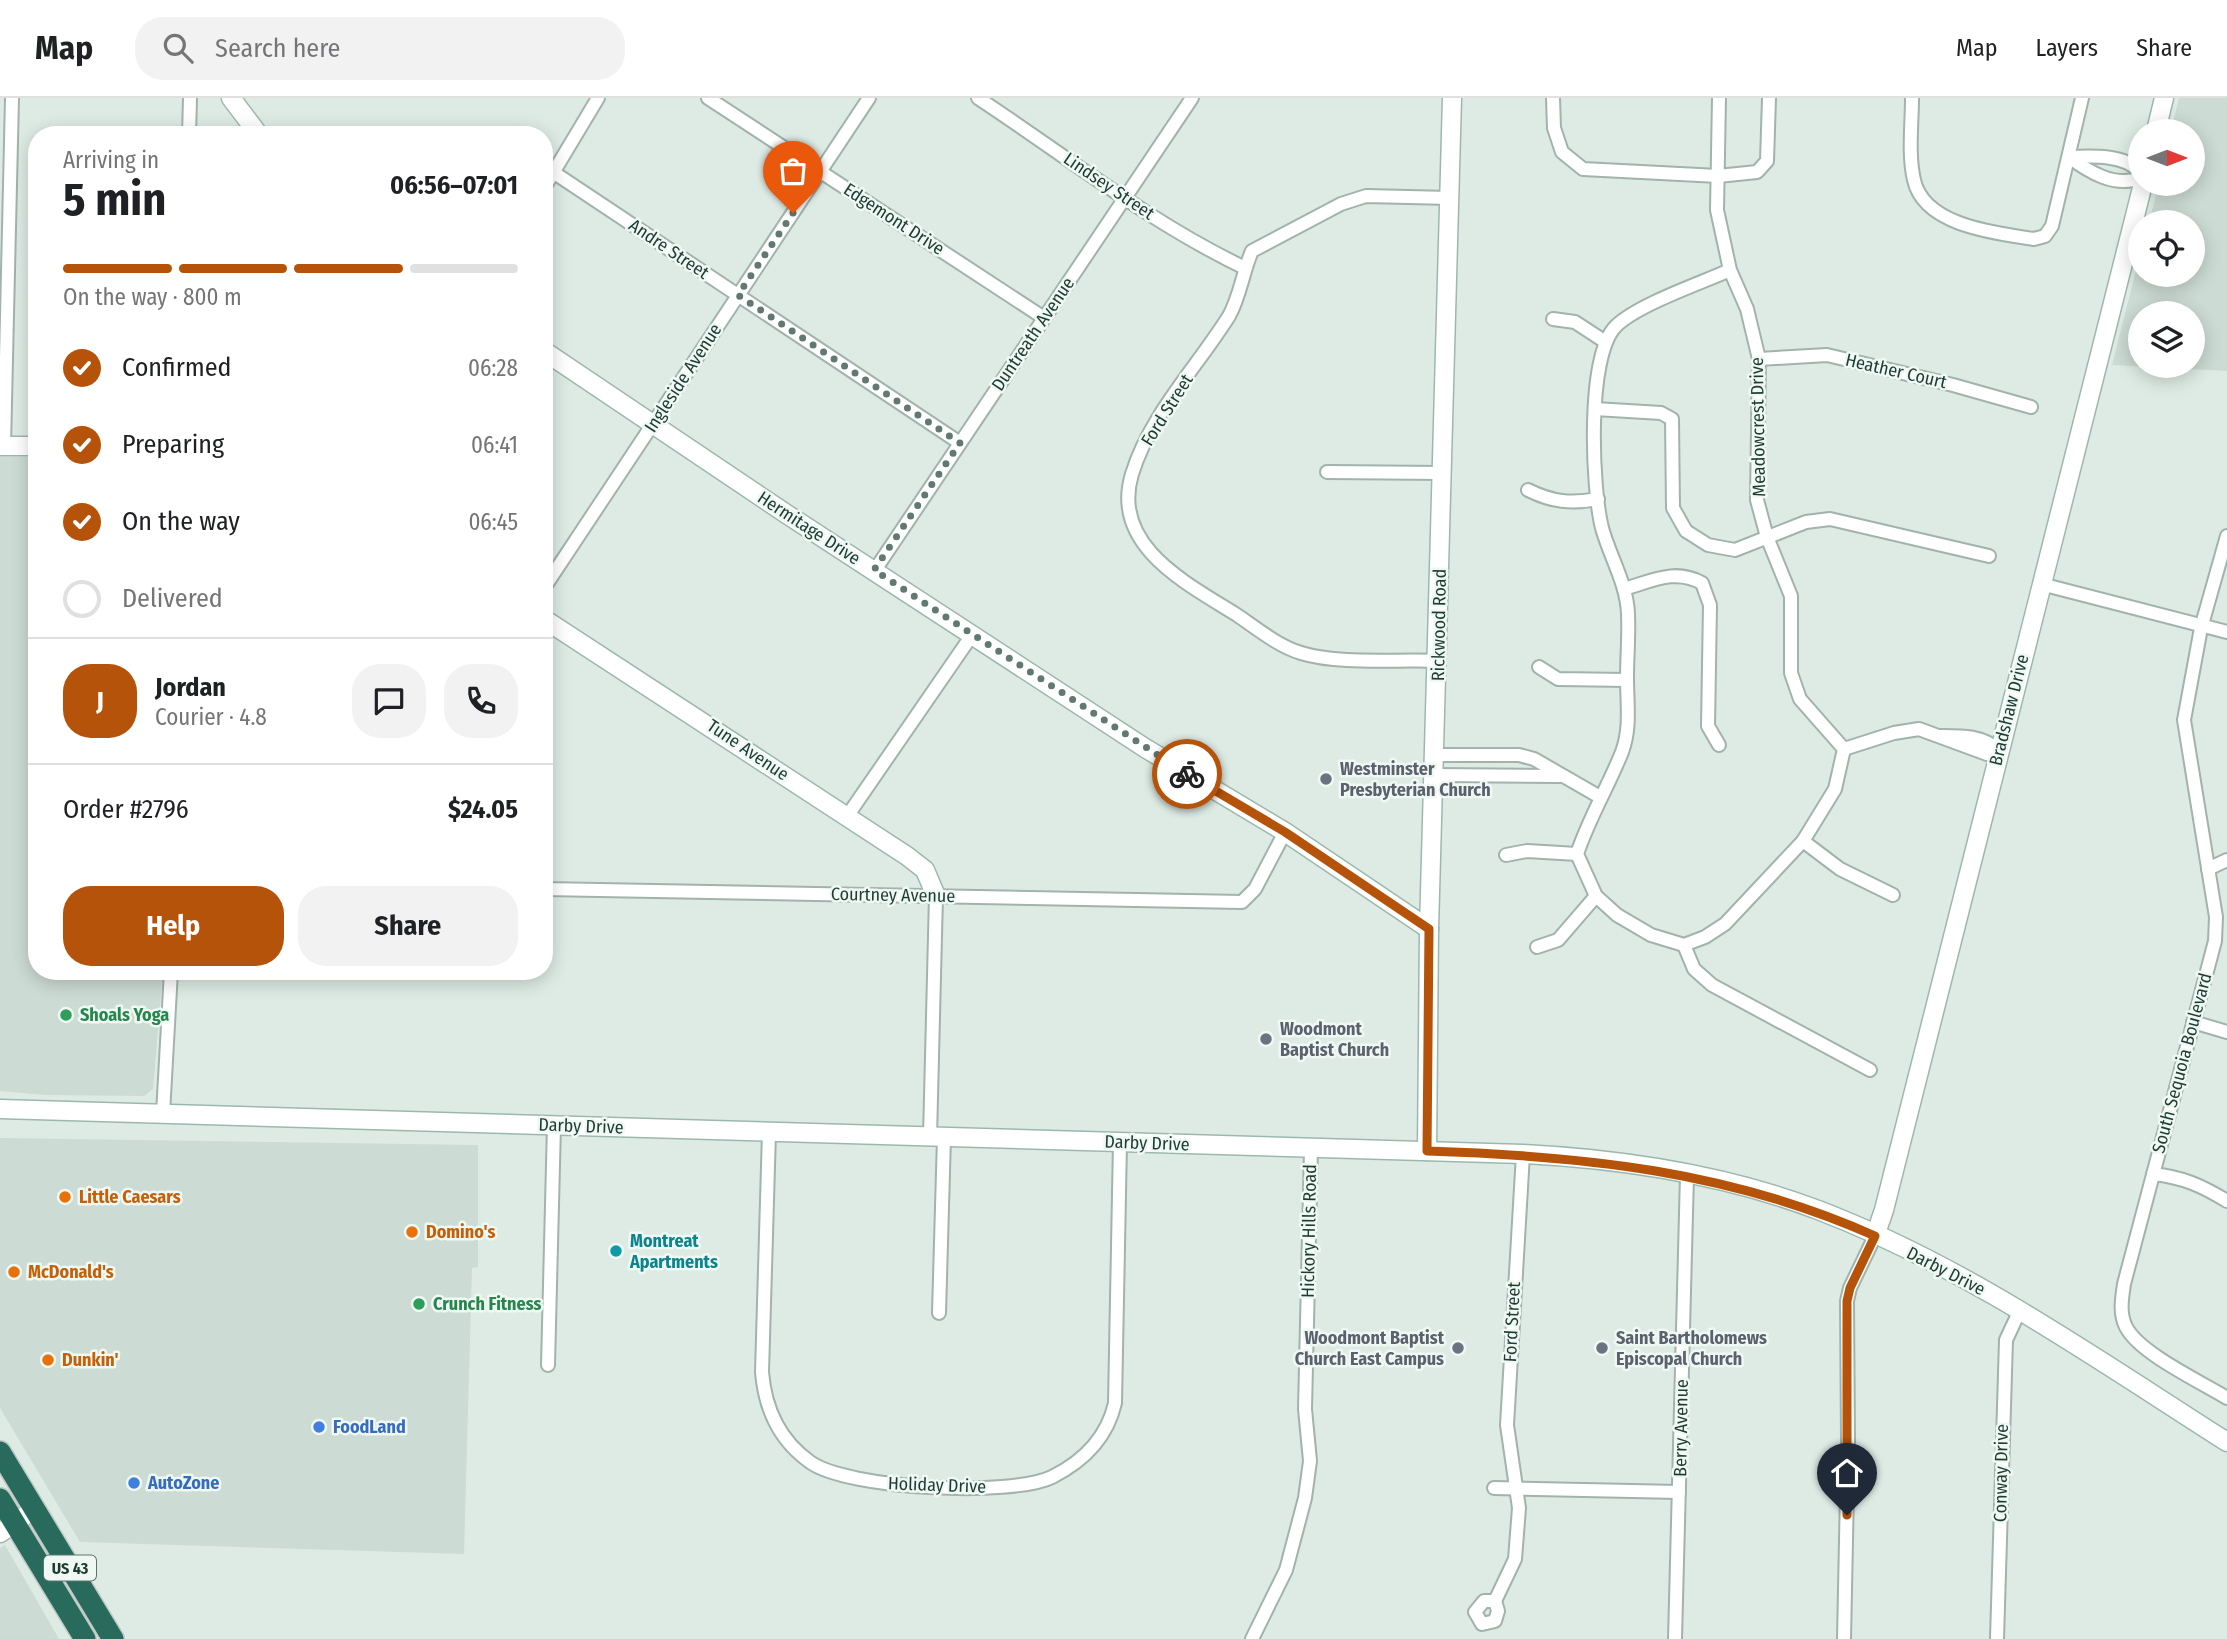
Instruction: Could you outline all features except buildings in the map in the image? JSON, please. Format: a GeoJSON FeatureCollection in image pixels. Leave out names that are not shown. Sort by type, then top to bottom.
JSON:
{"type":"FeatureCollection","features":[{"type":"Feature","properties":{"kind":"highway","name":"US 43"},"geometry":{"type":"LineString","coordinates":[[0,1452],[113,1639]]}},
{"type":"Feature","properties":{"kind":"highway","name":"US 43"},"geometry":{"type":"LineString","coordinates":[[0,1499],[7,1528],[85,1639]]}},
{"type":"Feature","properties":{"kind":"main road"},"geometry":{"type":"LineString","coordinates":[[231,98],[252,126]]}},
{"type":"Feature","properties":{"kind":"main road","name":"Rickwood Road"},"geometry":{"type":"LineString","coordinates":[[1427,1151],[1429,929],[1436,775],[1452,98]]}},
{"type":"Feature","properties":{"kind":"main road"},"geometry":{"type":"LineString","coordinates":[[2159,119],[2164,98]]}},
{"type":"Feature","properties":{"kind":"main road","name":"Bradshaw Drive"},"geometry":{"type":"LineString","coordinates":[[1875,1236],[1884,1210],[2140,196]]}},
{"type":"Feature","properties":{"kind":"main road","name":"Hermitage Drive"},"geometry":{"type":"LineString","coordinates":[[553,357],[972,635],[1155,754],[1285,832],[1429,929]]}},
{"type":"Feature","properties":{"kind":"main road"},"geometry":{"type":"LineString","coordinates":[[2,446],[28,446]]}},
{"type":"Feature","properties":{"kind":"main road","name":"Tune Avenue"},"geometry":{"type":"LineString","coordinates":[[553,624],[848,815],[925,870],[936,896]]}},
{"type":"Feature","properties":{"kind":"main road","name":"Darby Drive"},"geometry":{"type":"LineString","coordinates":[[0,1110],[1523,1154],[1625,1165],[1687,1175],[1818,1210],[1875,1236],[2020,1310],[2227,1442]]}},
{"type":"Feature","properties":{"kind":"main road"},"geometry":{"type":"LineString","coordinates":[[7,1528],[34,1508]]}},
{"type":"Feature","properties":{"kind":"street"},"geometry":{"type":"LineString","coordinates":[[2,446],[12,98]]}},
{"type":"Feature","properties":{"kind":"street"},"geometry":{"type":"LineString","coordinates":[[189,126],[190,98]]}},
{"type":"Feature","properties":{"kind":"street"},"geometry":{"type":"LineString","coordinates":[[553,172],[598,98]]}},
{"type":"Feature","properties":{"kind":"street","name":"Edgemont Drive"},"geometry":{"type":"LineString","coordinates":[[708,98],[1044,318]]}},
{"type":"Feature","properties":{"kind":"street","name":"Ingleside Avenue"},"geometry":{"type":"LineString","coordinates":[[553,574],[869,98]]}},
{"type":"Feature","properties":{"kind":"street","name":"Lindsey Street"},"geometry":{"type":"LineString","coordinates":[[978,98],[1124,198],[1205,249],[1244,268]]}},
{"type":"Feature","properties":{"kind":"street","name":"Duntreath Avenue"},"geometry":{"type":"LineString","coordinates":[[874,570],[1192,98]]}},
{"type":"Feature","properties":{"kind":"street"},"geometry":{"type":"LineString","coordinates":[[1553,98],[1554,128],[1562,152],[1584,169],[1718,176],[1757,172],[1768,161],[1769,98]]}},
{"type":"Feature","properties":{"kind":"street","name":"Meadowcrest Drive"},"geometry":{"type":"LineString","coordinates":[[1719,98],[1717,210],[1730,270],[1747,309],[1759,359],[1755,460],[1757,500],[1767,537],[1791,596],[1791,673],[1800,699],[1844,749]]}},
{"type":"Feature","properties":{"kind":"street"},"geometry":{"type":"LineString","coordinates":[[1912,98],[1914,182],[1923,200],[1940,215],[2034,239],[2045,236],[2052,226],[2082,98]]}},
{"type":"Feature","properties":{"kind":"street"},"geometry":{"type":"LineString","coordinates":[[2069,157],[2095,156],[2128,164]]}},
{"type":"Feature","properties":{"kind":"street"},"geometry":{"type":"LineString","coordinates":[[2069,157],[2092,174],[2128,182]]}},
{"type":"Feature","properties":{"kind":"street","name":"Andre Street"},"geometry":{"type":"LineString","coordinates":[[553,172],[960,443]]}},
{"type":"Feature","properties":{"kind":"street","name":"Ford Street"},"geometry":{"type":"LineString","coordinates":[[1438,661],[1342,658],[1300,653],[1166,569],[1147,550],[1135,528],[1130,503],[1131,477],[1145,440],[1231,313],[1244,268],[1252,251],[1341,204],[1367,196],[1450,198]]}},
{"type":"Feature","properties":{"kind":"street"},"geometry":{"type":"LineString","coordinates":[[1730,270],[1637,311],[1617,325],[1604,341],[1597,368],[1595,409],[1598,499],[1602,528],[1624,589],[1628,613],[1628,724],[1624,742],[1577,854],[1596,896],[1617,915],[1651,935],[1684,945],[1706,937],[1725,924],[1802,841],[1835,789],[1844,749],[1894,733],[1919,729],[1939,736],[1966,736],[1990,742],[1998,750]]}},
{"type":"Feature","properties":{"kind":"street"},"geometry":{"type":"LineString","coordinates":[[1553,319],[1575,322],[1604,341]]}},
{"type":"Feature","properties":{"kind":"street","name":"Heather Court"},"geometry":{"type":"LineString","coordinates":[[1759,359],[1827,355],[2031,407]]}},
{"type":"Feature","properties":{"kind":"street"},"geometry":{"type":"LineString","coordinates":[[1595,409],[1661,413],[1672,419],[1675,431],[1673,508],[1686,531],[1708,545],[1735,550],[1806,522],[1830,519],[1989,556]]}},
{"type":"Feature","properties":{"kind":"street"},"geometry":{"type":"LineString","coordinates":[[1327,472],[1443,473]]}},
{"type":"Feature","properties":{"kind":"street"},"geometry":{"type":"LineString","coordinates":[[1528,490],[1551,501],[1581,502],[1598,499]]}},
{"type":"Feature","properties":{"kind":"street","name":"South Sequoia Boulevard"},"geometry":{"type":"LineString","coordinates":[[2227,536],[2201,628],[2184,720],[2217,917],[2216,941],[2124,1284],[2122,1311],[2125,1325],[2142,1346],[2227,1398]]}},
{"type":"Feature","properties":{"kind":"street"},"geometry":{"type":"LineString","coordinates":[[1624,589],[1675,574],[1689,575],[1702,583],[1710,605],[1708,726],[1719,745]]}},
{"type":"Feature","properties":{"kind":"street"},"geometry":{"type":"LineString","coordinates":[[2041,584],[2201,628],[2227,632]]}},
{"type":"Feature","properties":{"kind":"street"},"geometry":{"type":"LineString","coordinates":[[848,815],[972,635]]}},
{"type":"Feature","properties":{"kind":"street"},"geometry":{"type":"LineString","coordinates":[[1539,667],[1558,679],[1627,680]]}},
{"type":"Feature","properties":{"kind":"street"},"geometry":{"type":"LineString","coordinates":[[1436,755],[1519,755],[1534,759],[1600,797]]}},
{"type":"Feature","properties":{"kind":"street"},"geometry":{"type":"LineString","coordinates":[[1436,775],[1560,776]]}},
{"type":"Feature","properties":{"kind":"street","name":"Courtney Avenue"},"geometry":{"type":"LineString","coordinates":[[553,889],[1242,902],[1255,889],[1285,832]]}},
{"type":"Feature","properties":{"kind":"street"},"geometry":{"type":"LineString","coordinates":[[1802,841],[1840,869],[1892,895]]}},
{"type":"Feature","properties":{"kind":"street"},"geometry":{"type":"LineString","coordinates":[[1506,855],[1527,851],[1577,854]]}},
{"type":"Feature","properties":{"kind":"street"},"geometry":{"type":"LineString","coordinates":[[2208,869],[2227,860]]}},
{"type":"Feature","properties":{"kind":"street"},"geometry":{"type":"LineString","coordinates":[[936,896],[939,1312]]}},
{"type":"Feature","properties":{"kind":"street"},"geometry":{"type":"LineString","coordinates":[[1537,947],[1558,940],[1596,896]]}},
{"type":"Feature","properties":{"kind":"street"},"geometry":{"type":"LineString","coordinates":[[1684,945],[1694,969],[1712,985],[1870,1070]]}},
{"type":"Feature","properties":{"kind":"street"},"geometry":{"type":"LineString","coordinates":[[163,1114],[170,980]]}},
{"type":"Feature","properties":{"kind":"street"},"geometry":{"type":"LineString","coordinates":[[2193,1022],[2227,1032]]}},
{"type":"Feature","properties":{"kind":"street"},"geometry":{"type":"LineString","coordinates":[[548,1365],[554,1125]]}},
{"type":"Feature","properties":{"kind":"street","name":"Holiday Drive"},"geometry":{"type":"LineString","coordinates":[[769,1132],[762,1372],[766,1403],[776,1426],[801,1455],[834,1475],[872,1483],[938,1486],[1012,1486],[1050,1478],[1083,1458],[1106,1427],[1115,1403],[1120,1142]]}},
{"type":"Feature","properties":{"kind":"street","name":"Hickory Hills Road"},"geometry":{"type":"LineString","coordinates":[[1252,1639],[1286,1570],[1306,1498],[1310,1461],[1305,1409],[1311,1149]]}},
{"type":"Feature","properties":{"kind":"street","name":"Ford Street"},"geometry":{"type":"LineString","coordinates":[[1495,1601],[1515,1559],[1519,1488],[1507,1424],[1523,1154]]}},
{"type":"Feature","properties":{"kind":"street"},"geometry":{"type":"LineString","coordinates":[[2153,1174],[2176,1176],[2198,1183],[2227,1201]]}},
{"type":"Feature","properties":{"kind":"street","name":"Berry Avenue"},"geometry":{"type":"LineString","coordinates":[[1675,1639],[1687,1175]]}},
{"type":"Feature","properties":{"kind":"street"},"geometry":{"type":"LineString","coordinates":[[1844,1639],[1847,1301],[1850,1288],[1875,1236]]}},
{"type":"Feature","properties":{"kind":"street","name":"Conway Drive"},"geometry":{"type":"LineString","coordinates":[[1997,1639],[2006,1340],[2020,1310]]}},
{"type":"Feature","properties":{"kind":"street"},"geometry":{"type":"LineString","coordinates":[[1494,1488],[1679,1492]]}},
{"type":"Feature","properties":{"kind":"shaded area"},"geometry":{"type":"Polygon","coordinates":[[[2179,98],[2227,98],[2227,371],[2205,370],[2205,301],[2128,301],[2132,287],[2205,287],[2205,210],[2152,210],[2156,196],[2205,196],[2205,119],[2174,119],[2179,98]]]}},
{"type":"Feature","properties":{"kind":"shaded area"},"geometry":{"type":"Polygon","coordinates":[[[2128,302],[2128,366],[2112,365],[2128,302]]]}},
{"type":"Feature","properties":{"kind":"shaded area"},"geometry":{"type":"Polygon","coordinates":[[[0,457],[28,457],[28,980],[162,980],[153,1089],[144,1096],[45,1095],[0,1091],[0,457]]]}},
{"type":"Feature","properties":{"kind":"shaded area"},"geometry":{"type":"Polygon","coordinates":[[[0,1138],[478,1145],[478,1267],[472,1268],[464,1554],[80,1542],[0,1408],[0,1138]]]}},
{"type":"Feature","properties":{"kind":"shaded area"},"geometry":{"type":"Polygon","coordinates":[[[5,1545],[59,1639],[0,1639],[0,1548],[5,1545]]]}},
{"type":"Feature","properties":{"kind":"way so far"},"geometry":{"type":"LineString","coordinates":[[793,213],[738,295],[960,443],[874,570],[1187,774]]}},
{"type":"Feature","properties":{"kind":"place","name":"Westminster Presbyterian Church"},"geometry":{"type":"Point","coordinates":[1326,779]}},
{"type":"Feature","properties":{"kind":"place","name":"Shoals Yoga"},"geometry":{"type":"Point","coordinates":[66,1015]}},
{"type":"Feature","properties":{"kind":"place","name":"Woodmont Baptist Church"},"geometry":{"type":"Point","coordinates":[1266,1039]}},
{"type":"Feature","properties":{"kind":"place","name":"Little Caesars"},"geometry":{"type":"Point","coordinates":[65,1197]}},
{"type":"Feature","properties":{"kind":"place","name":"Domino's"},"geometry":{"type":"Point","coordinates":[412,1232]}},
{"type":"Feature","properties":{"kind":"place","name":"Montreat Apartments"},"geometry":{"type":"Point","coordinates":[616,1251]}},
{"type":"Feature","properties":{"kind":"place","name":"McDonald's"},"geometry":{"type":"Point","coordinates":[14,1272]}},
{"type":"Feature","properties":{"kind":"place","name":"Crunch Fitness"},"geometry":{"type":"Point","coordinates":[419,1304]}},
{"type":"Feature","properties":{"kind":"place","name":"Woodmont Baptist Church East Campus"},"geometry":{"type":"Point","coordinates":[1458,1348]}},
{"type":"Feature","properties":{"kind":"place","name":"Saint Bartholomews Episcopal Church"},"geometry":{"type":"Point","coordinates":[1602,1348]}},
{"type":"Feature","properties":{"kind":"place","name":"Dunkin'"},"geometry":{"type":"Point","coordinates":[48,1360]}},
{"type":"Feature","properties":{"kind":"place","name":"FoodLand"},"geometry":{"type":"Point","coordinates":[319,1427]}},
{"type":"Feature","properties":{"kind":"place","name":"AutoZone"},"geometry":{"type":"Point","coordinates":[134,1483]}},
{"type":"Feature","properties":{"kind":"route"},"geometry":{"type":"LineString","coordinates":[[1187,774],[1285,832],[1429,929],[1427,1151],[1550,1156],[1687,1175],[1818,1210],[1875,1236],[1850,1288],[1847,1301],[1847,1515]]}}]}
